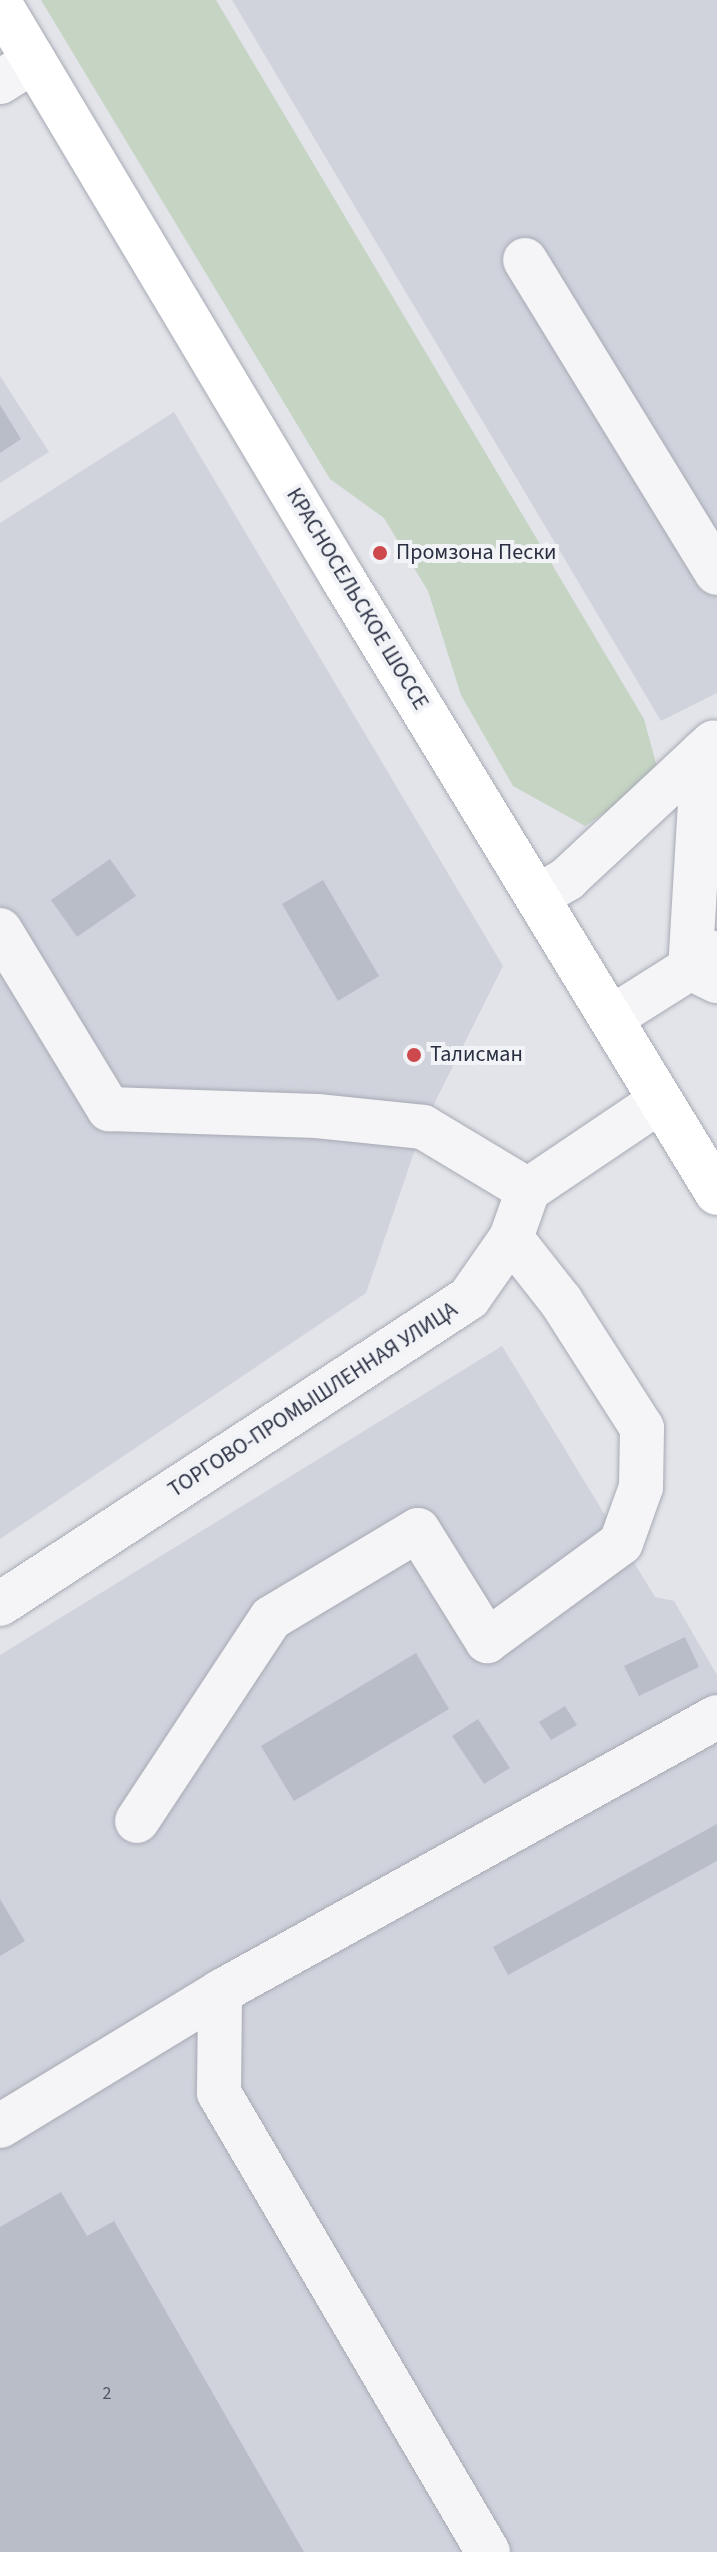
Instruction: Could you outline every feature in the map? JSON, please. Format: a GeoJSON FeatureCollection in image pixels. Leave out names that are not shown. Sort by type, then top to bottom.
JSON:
{"type":"FeatureCollection","features":[{"type":"Feature","properties":{"kind":"main road","name":"КРАСНОСЕЛЬСКОЕ ШОССЕ"},"geometry":{"type":"LineString","coordinates":[[0,4],[17,72],[342,577],[717,1193]]}},
{"type":"Feature","properties":{"kind":"street"},"geometry":{"type":"LineString","coordinates":[[525,260],[717,573]]}},
{"type":"Feature","properties":{"kind":"street"},"geometry":{"type":"LineString","coordinates":[[538,896],[567,879],[710,746]]}},
{"type":"Feature","properties":{"kind":"street"},"geometry":{"type":"LineString","coordinates":[[611,1018],[708,967],[710,746]]}},
{"type":"Feature","properties":{"kind":"street"},"geometry":{"type":"LineString","coordinates":[[0,930],[109,1109],[317,1116],[423,1127],[528,1190],[660,1101]]}},
{"type":"Feature","properties":{"kind":"street","name":"ТОРГОВО-ПРОМЫШЛЕННАЯ УЛИЦА"},"geometry":{"type":"LineString","coordinates":[[0,1604],[469,1298],[511,1238],[528,1190]]}},
{"type":"Feature","properties":{"kind":"street"},"geometry":{"type":"LineString","coordinates":[[137,1821],[271,1618],[418,1530],[487,1641],[621,1543],[641,1487],[642,1428],[560,1300],[511,1238]]}},
{"type":"Feature","properties":{"kind":"street"},"geometry":{"type":"LineString","coordinates":[[0,2126],[220,1992],[717,1717]]}},
{"type":"Feature","properties":{"kind":"street"},"geometry":{"type":"LineString","coordinates":[[220,1992],[219,2093],[488,2552]]}},
{"type":"Feature","properties":{"kind":"shaded area"},"geometry":{"type":"Polygon","coordinates":[[[232,0],[717,0],[717,693],[661,721],[232,0]]]}},
{"type":"Feature","properties":{"kind":"shaded area"},"geometry":{"type":"Polygon","coordinates":[[[0,376],[49,452],[0,483],[0,376]]]}},
{"type":"Feature","properties":{"kind":"shaded area"},"geometry":{"type":"Polygon","coordinates":[[[174,412],[503,966],[423,1126],[366,1293],[0,1539],[0,523],[174,412]]]}},
{"type":"Feature","properties":{"kind":"shaded area"},"geometry":{"type":"Polygon","coordinates":[[[502,1346],[655,1597],[674,1601],[717,1675],[717,2552],[0,2552],[0,1655],[502,1346]]]}},
{"type":"Feature","properties":{"kind":"green space"},"geometry":{"type":"Polygon","coordinates":[[[41,0],[216,0],[644,719],[657,767],[621,802],[585,826],[513,786],[461,695],[428,591],[384,518],[330,479],[41,0]]]}},
{"type":"Feature","properties":{"kind":"building"},"geometry":{"type":"Polygon","coordinates":[[[0,405],[21,439],[0,453],[0,405]]]}},
{"type":"Feature","properties":{"kind":"building"},"geometry":{"type":"Polygon","coordinates":[[[110,859],[136,896],[77,937],[51,900],[110,859]]]}},
{"type":"Feature","properties":{"kind":"building"},"geometry":{"type":"Polygon","coordinates":[[[323,880],[379,976],[338,1001],[282,904],[323,880]]]}},
{"type":"Feature","properties":{"kind":"building"},"geometry":{"type":"Polygon","coordinates":[[[685,1637],[699,1667],[639,1696],[624,1666],[685,1637]]]}},
{"type":"Feature","properties":{"kind":"building"},"geometry":{"type":"Polygon","coordinates":[[[416,1653],[449,1709],[294,1801],[261,1746],[416,1653]]]}},
{"type":"Feature","properties":{"kind":"building"},"geometry":{"type":"Polygon","coordinates":[[[565,1706],[577,1725],[551,1740],[539,1722],[565,1706]]]}},
{"type":"Feature","properties":{"kind":"building"},"geometry":{"type":"Polygon","coordinates":[[[478,1719],[510,1768],[484,1784],[452,1736],[478,1719]]]}},
{"type":"Feature","properties":{"kind":"building"},"geometry":{"type":"Polygon","coordinates":[[[717,1824],[717,1861],[508,1975],[493,1947],[717,1824]]]}},
{"type":"Feature","properties":{"kind":"building"},"geometry":{"type":"Polygon","coordinates":[[[0,1899],[25,1941],[0,1956],[0,1899]]]}},
{"type":"Feature","properties":{"kind":"building"},"geometry":{"type":"Polygon","coordinates":[[[61,2192],[87,2236],[114,2221],[304,2552],[0,2552],[0,2227],[61,2192]]]}},
{"type":"Feature","properties":{"kind":"place","name":"Промзона Пески"},"geometry":{"type":"Point","coordinates":[380,553]}},
{"type":"Feature","properties":{"kind":"place","name":"Талисман"},"geometry":{"type":"Point","coordinates":[414,1055]}}]}
